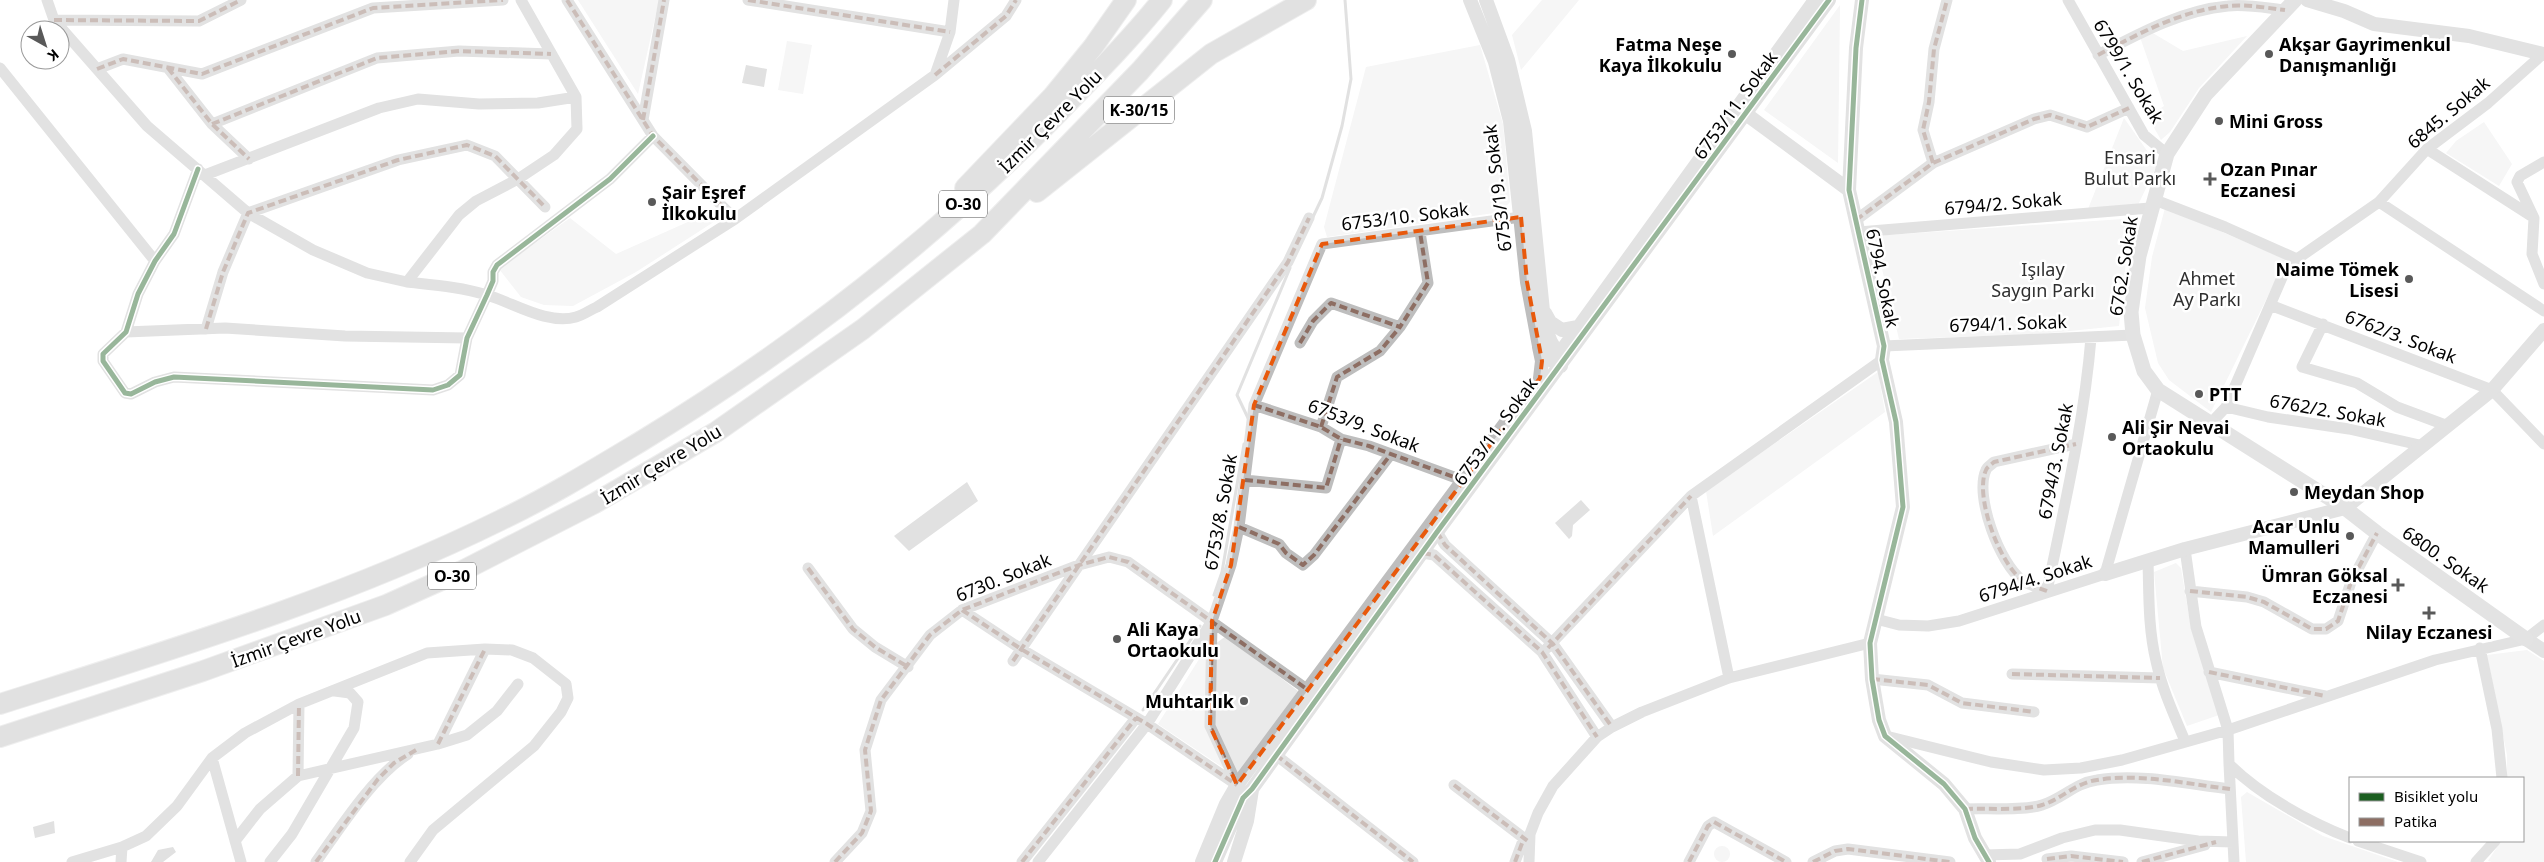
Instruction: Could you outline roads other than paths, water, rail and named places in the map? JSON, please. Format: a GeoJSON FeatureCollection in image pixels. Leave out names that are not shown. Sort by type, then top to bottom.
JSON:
{"type":"FeatureCollection","features":[{"type":"Feature","properties":{"kind":"highway"},"geometry":{"type":"LineString","coordinates":[[882,274],[1052,96],[1093,47],[1126,0]]}},
{"type":"Feature","properties":{"kind":"highway","name":"İzmir Çevre Yolu"},"geometry":{"type":"LineString","coordinates":[[0,704],[299,607],[502,520],[589,473],[739,380],[882,274],[1000,172],[1130,40],[1162,0]]}},
{"type":"Feature","properties":{"kind":"highway","name":"İzmir Çevre Yolu"},"geometry":{"type":"LineString","coordinates":[[0,737],[203,671],[386,605],[464,570],[595,503],[716,432],[863,329],[982,234],[1140,71],[1202,0]]}},
{"type":"Feature","properties":{"kind":"highway","name":"K-30/15"},"geometry":{"type":"LineString","coordinates":[[982,234],[1211,54],[1306,0]]}},
{"type":"Feature","properties":{"kind":"main road","name":"6762. Sokak"},"geometry":{"type":"LineString","coordinates":[[2290,5],[2206,94],[2167,154],[2139,256],[2131,312],[2133,335],[2144,371],[2158,390],[2345,508]]}},
{"type":"Feature","properties":{"kind":"main road","name":"6800. Sokak"},"geometry":{"type":"LineString","coordinates":[[2345,508],[2526,639]]}},
{"type":"Feature","properties":{"kind":"street"},"geometry":{"type":"LineString","coordinates":[[48,0],[54,20]]}},
{"type":"Feature","properties":{"kind":"street"},"geometry":{"type":"LineString","coordinates":[[70,20],[199,21],[241,0]]}},
{"type":"Feature","properties":{"kind":"street"},"geometry":{"type":"LineString","coordinates":[[96,69],[123,59],[202,74],[373,8],[503,0]]}},
{"type":"Feature","properties":{"kind":"street"},"geometry":{"type":"LineString","coordinates":[[407,282],[459,215],[476,201],[518,179],[554,155],[577,128],[576,97],[521,0]]}},
{"type":"Feature","properties":{"kind":"street"},"geometry":{"type":"LineString","coordinates":[[567,0],[653,136],[735,219]]}},
{"type":"Feature","properties":{"kind":"street"},"geometry":{"type":"LineString","coordinates":[[643,120],[664,0]]}},
{"type":"Feature","properties":{"kind":"street"},"geometry":{"type":"LineString","coordinates":[[748,0],[950,32]]}},
{"type":"Feature","properties":{"kind":"street"},"geometry":{"type":"LineString","coordinates":[[935,75],[950,32],[954,0]]}},
{"type":"Feature","properties":{"kind":"street"},"geometry":{"type":"LineString","coordinates":[[70,39],[147,126],[248,213],[313,250],[367,273],[407,282],[453,287],[487,295],[545,316],[575,317],[605,302],[735,219],[935,75],[1006,16],[1016,0]]}},
{"type":"Feature","properties":{"kind":"street","name":"6753/19. Sokak"},"geometry":{"type":"LineString","coordinates":[[1470,0],[1495,62],[1510,121],[1527,282],[1542,360],[1540,378]]}},
{"type":"Feature","properties":{"kind":"street"},"geometry":{"type":"LineString","coordinates":[[1486,0],[1508,60],[1525,131],[1543,311],[1550,341],[1561,359]]}},
{"type":"Feature","properties":{"kind":"street","name":"6753/11. Sokak"},"geometry":{"type":"LineString","coordinates":[[1202,862],[1226,804],[1237,785],[1462,480],[1540,378],[1561,359],[1578,327],[1815,0]]}},
{"type":"Feature","properties":{"kind":"street","name":"6753/11. Sokak"},"geometry":{"type":"LineString","coordinates":[[1215,862],[1243,798],[1252,789],[1423,553],[1561,359],[1746,114],[1829,0]]}},
{"type":"Feature","properties":{"kind":"street","name":"6794. Sokak"},"geometry":{"type":"LineString","coordinates":[[1862,0],[1856,48],[1848,190],[1857,226],[1896,422],[1903,507],[1870,643],[1872,679],[1879,720],[1885,736]]}},
{"type":"Feature","properties":{"kind":"street"},"geometry":{"type":"LineString","coordinates":[[1933,162],[1923,130],[1929,102],[1934,49],[1947,0]]}},
{"type":"Feature","properties":{"kind":"street","name":"6799/1. Sokak"},"geometry":{"type":"LineString","coordinates":[[2068,0],[2144,135],[2167,154]]}},
{"type":"Feature","properties":{"kind":"street"},"geometry":{"type":"LineString","coordinates":[[2307,0],[2344,11],[2374,24],[2469,36],[2543,54]]}},
{"type":"Feature","properties":{"kind":"street"},"geometry":{"type":"LineString","coordinates":[[2333,0],[2344,11]]}},
{"type":"Feature","properties":{"kind":"street"},"geometry":{"type":"LineString","coordinates":[[2098,55],[2164,24],[2208,8],[2230,5],[2290,5]]}},
{"type":"Feature","properties":{"kind":"street"},"geometry":{"type":"LineString","coordinates":[[212,124],[378,58],[459,51],[551,54]]}},
{"type":"Feature","properties":{"kind":"street","name":"6845. Sokak"},"geometry":{"type":"LineString","coordinates":[[2211,423],[2226,407],[2284,273],[2297,259],[2379,202],[2427,149],[2488,103],[2543,54]]}},
{"type":"Feature","properties":{"kind":"street"},"geometry":{"type":"LineString","coordinates":[[0,68],[155,261]]}},
{"type":"Feature","properties":{"kind":"street"},"geometry":{"type":"LineString","coordinates":[[168,68],[212,124],[249,159]]}},
{"type":"Feature","properties":{"kind":"street"},"geometry":{"type":"LineString","coordinates":[[202,172],[249,159],[379,108],[418,99],[479,104],[538,102],[576,97]]}},
{"type":"Feature","properties":{"kind":"street"},"geometry":{"type":"LineString","coordinates":[[1857,226],[1933,162],[2050,114],[2087,127],[2129,108]]}},
{"type":"Feature","properties":{"kind":"street"},"geometry":{"type":"LineString","coordinates":[[1746,114],[1848,190]]}},
{"type":"Feature","properties":{"kind":"street"},"geometry":{"type":"LineString","coordinates":[[202,172],[174,234],[155,261],[138,294],[126,332],[102,354],[103,360],[121,389],[131,394],[154,382],[174,377],[433,390],[448,386],[460,375],[467,338],[493,281],[493,272],[498,265],[610,179],[653,136]]}},
{"type":"Feature","properties":{"kind":"street"},"geometry":{"type":"LineString","coordinates":[[206,329],[223,272],[248,213],[398,160],[467,145],[495,156],[545,207]]}},
{"type":"Feature","properties":{"kind":"street"},"geometry":{"type":"LineString","coordinates":[[2427,149],[2534,218]]}},
{"type":"Feature","properties":{"kind":"street"},"geometry":{"type":"LineString","coordinates":[[2544,162],[2520,176],[2517,182],[2539,233],[2532,254],[2544,284]]}},
{"type":"Feature","properties":{"kind":"street"},"geometry":{"type":"LineString","coordinates":[[2379,202],[2544,311]]}},
{"type":"Feature","properties":{"kind":"street"},"geometry":{"type":"LineString","coordinates":[[2152,204],[2225,227],[2297,259]]}},
{"type":"Feature","properties":{"kind":"street","name":"6794/2. Sokak"},"geometry":{"type":"LineString","coordinates":[[1857,226],[2152,204]]}},
{"type":"Feature","properties":{"kind":"street","name":"6753/10. Sokak"},"geometry":{"type":"LineString","coordinates":[[1322,244],[1521,217]]}},
{"type":"Feature","properties":{"kind":"street"},"geometry":{"type":"LineString","coordinates":[[1013,661],[1288,262],[1309,218]]}},
{"type":"Feature","properties":{"kind":"street"},"geometry":{"type":"LineString","coordinates":[[1320,426],[1337,377],[1380,351],[1400,327],[1428,283],[1420,232]]}},
{"type":"Feature","properties":{"kind":"street","name":"6753/8. Sokak"},"geometry":{"type":"LineString","coordinates":[[1038,862],[1142,721],[1212,621],[1231,565],[1239,527],[1254,405],[1322,244]]}},
{"type":"Feature","properties":{"kind":"street"},"geometry":{"type":"LineString","coordinates":[[1300,344],[1313,321],[1331,303],[1400,327]]}},
{"type":"Feature","properties":{"kind":"street","name":"6762/3. Sokak"},"geometry":{"type":"LineString","coordinates":[[2270,305],[2492,390]]}},
{"type":"Feature","properties":{"kind":"street"},"geometry":{"type":"LineString","coordinates":[[1543,311],[1550,322],[1562,330],[1578,327]]}},
{"type":"Feature","properties":{"kind":"street"},"geometry":{"type":"LineString","coordinates":[[2323,324],[2302,367],[2357,384],[2397,406],[2448,426]]}},
{"type":"Feature","properties":{"kind":"street"},"geometry":{"type":"LineString","coordinates":[[126,332],[206,329],[344,336],[467,338]]}},
{"type":"Feature","properties":{"kind":"street"},"geometry":{"type":"LineString","coordinates":[[2105,574],[2184,549],[2345,508],[2492,390],[2544,330]]}},
{"type":"Feature","properties":{"kind":"street","name":"6794/1. Sokak"},"geometry":{"type":"LineString","coordinates":[[1883,353],[2133,335]]}},
{"type":"Feature","properties":{"kind":"street","name":"6794/3. Sokak"},"geometry":{"type":"LineString","coordinates":[[2047,591],[2087,390],[2091,338]]}},
{"type":"Feature","properties":{"kind":"street"},"geometry":{"type":"LineString","coordinates":[[1539,346],[1561,359]]}},
{"type":"Feature","properties":{"kind":"street"},"geometry":{"type":"LineString","coordinates":[[1542,652],[1553,644],[1691,496],[1883,353]]}},
{"type":"Feature","properties":{"kind":"street","name":"6794/4. Sokak"},"geometry":{"type":"LineString","coordinates":[[1876,619],[1899,625],[1928,626],[1959,621],[2047,591],[2105,574],[2158,390]]}},
{"type":"Feature","properties":{"kind":"street"},"geometry":{"type":"LineString","coordinates":[[2492,390],[2544,444]]}},
{"type":"Feature","properties":{"kind":"street","name":"6753/9. Sokak"},"geometry":{"type":"LineString","coordinates":[[1254,405],[1320,426],[1341,439],[1391,454],[1462,480]]}},
{"type":"Feature","properties":{"kind":"street","name":"6762/2. Sokak"},"geometry":{"type":"LineString","coordinates":[[2226,407],[2268,417],[2349,429],[2424,446]]}},
{"type":"Feature","properties":{"kind":"street"},"geometry":{"type":"LineString","coordinates":[[1246,480],[1326,488],[1341,439]]}},
{"type":"Feature","properties":{"kind":"street"},"geometry":{"type":"LineString","coordinates":[[2047,591],[2022,580],[2001,550],[1986,507],[1983,483],[1986,469],[1994,462],[2076,444]]}},
{"type":"Feature","properties":{"kind":"street"},"geometry":{"type":"LineString","coordinates":[[1239,527],[1279,544],[1286,553],[1303,565],[1314,555],[1391,454]]}},
{"type":"Feature","properties":{"kind":"street"},"geometry":{"type":"LineString","coordinates":[[1691,496],[1729,678]]}},
{"type":"Feature","properties":{"kind":"street"},"geometry":{"type":"LineString","coordinates":[[1438,532],[1445,545],[1553,644],[1612,727]]}},
{"type":"Feature","properties":{"kind":"street"},"geometry":{"type":"LineString","coordinates":[[2190,591],[2247,597],[2283,611],[2312,629],[2326,629],[2338,621],[2351,582],[2377,533]]}},
{"type":"Feature","properties":{"kind":"street"},"geometry":{"type":"LineString","coordinates":[[2184,549],[2196,627],[2228,730],[2234,862]]}},
{"type":"Feature","properties":{"kind":"street"},"geometry":{"type":"LineString","coordinates":[[1423,553],[1434,555],[1542,652],[1597,737]]}},
{"type":"Feature","properties":{"kind":"street","name":"6730. Sokak"},"geometry":{"type":"LineString","coordinates":[[836,862],[862,833],[871,811],[865,750],[881,700],[930,635],[962,610],[1078,565],[1109,557],[1128,562],[1308,690]]}},
{"type":"Feature","properties":{"kind":"street"},"geometry":{"type":"LineString","coordinates":[[2148,560],[2151,632],[2160,678],[2184,741]]}},
{"type":"Feature","properties":{"kind":"street"},"geometry":{"type":"LineString","coordinates":[[808,568],[853,628],[875,647],[908,666]]}},
{"type":"Feature","properties":{"kind":"street"},"geometry":{"type":"LineString","coordinates":[[962,610],[1021,649],[1142,721],[1237,785]]}},
{"type":"Feature","properties":{"kind":"street"},"geometry":{"type":"LineString","coordinates":[[1212,621],[1210,726],[1237,785]]}},
{"type":"Feature","properties":{"kind":"street"},"geometry":{"type":"LineString","coordinates":[[1885,736],[1991,762],[2044,770],[2081,768],[2122,760],[2228,730],[2369,681],[2480,648],[2526,639],[2544,625]]}},
{"type":"Feature","properties":{"kind":"street"},"geometry":{"type":"LineString","coordinates":[[2526,639],[2544,651]]}},
{"type":"Feature","properties":{"kind":"street"},"geometry":{"type":"LineString","coordinates":[[1515,862],[1553,786],[1597,737],[1612,727],[1642,712],[1729,678],[1870,643]]}},
{"type":"Feature","properties":{"kind":"street"},"geometry":{"type":"LineString","coordinates":[[2480,648],[2497,729],[2502,777]]}},
{"type":"Feature","properties":{"kind":"street"},"geometry":{"type":"LineString","coordinates":[[438,744],[485,649]]}},
{"type":"Feature","properties":{"kind":"street"},"geometry":{"type":"LineString","coordinates":[[72,862],[122,847],[146,836],[178,806],[212,758],[245,733],[299,704],[427,653],[485,649],[512,650],[533,658],[566,684],[568,698],[561,712],[534,746],[433,830],[410,862]]}},
{"type":"Feature","properties":{"kind":"street"},"geometry":{"type":"LineString","coordinates":[[2209,672],[2325,696]]}},
{"type":"Feature","properties":{"kind":"street"},"geometry":{"type":"LineString","coordinates":[[2012,674],[2160,678]]}},
{"type":"Feature","properties":{"kind":"street"},"geometry":{"type":"LineString","coordinates":[[1872,679],[1928,685],[1962,703],[2034,712]]}},
{"type":"Feature","properties":{"kind":"street"},"geometry":{"type":"LineString","coordinates":[[235,840],[260,809],[298,776],[416,750],[467,735],[497,711],[518,684]]}},
{"type":"Feature","properties":{"kind":"street"},"geometry":{"type":"LineString","coordinates":[[270,862],[292,834],[354,728],[358,702],[350,693],[334,690]]}},
{"type":"Feature","properties":{"kind":"street"},"geometry":{"type":"LineString","coordinates":[[298,776],[299,704]]}},
{"type":"Feature","properties":{"kind":"street"},"geometry":{"type":"LineString","coordinates":[[1022,862],[1142,721]]}},
{"type":"Feature","properties":{"kind":"street"},"geometry":{"type":"LineString","coordinates":[[1885,736],[1944,784],[1965,809],[1975,838],[1987,858],[2020,854],[2062,838],[2095,830],[2120,830],[2216,842],[2233,842]]}},
{"type":"Feature","properties":{"kind":"street"},"geometry":{"type":"LineString","coordinates":[[316,862],[378,779],[394,763],[416,750]]}},
{"type":"Feature","properties":{"kind":"street"},"geometry":{"type":"LineString","coordinates":[[1276,755],[1413,862]]}},
{"type":"Feature","properties":{"kind":"street"},"geometry":{"type":"LineString","coordinates":[[212,758],[241,862]]}},
{"type":"Feature","properties":{"kind":"street"},"geometry":{"type":"LineString","coordinates":[[2229,764],[2255,787],[2295,811],[2349,838]]}},
{"type":"Feature","properties":{"kind":"street"},"geometry":{"type":"LineString","coordinates":[[1965,809],[2040,806],[2060,798],[2072,787],[2095,780],[2122,776],[2230,789]]}},
{"type":"Feature","properties":{"kind":"street"},"geometry":{"type":"LineString","coordinates":[[1454,785],[1527,840],[1529,862]]}},
{"type":"Feature","properties":{"kind":"street"},"geometry":{"type":"LineString","coordinates":[[1234,862],[1247,820],[1252,789]]}},
{"type":"Feature","properties":{"kind":"street"},"geometry":{"type":"LineString","coordinates":[[1689,862],[1708,826],[1714,822],[1786,862]]}},
{"type":"Feature","properties":{"kind":"street"},"geometry":{"type":"LineString","coordinates":[[2142,862],[2216,842]]}},
{"type":"Feature","properties":{"kind":"street"},"geometry":{"type":"LineString","coordinates":[[2361,842],[2421,862]]}},
{"type":"Feature","properties":{"kind":"street"},"geometry":{"type":"LineString","coordinates":[[2476,862],[2494,842]]}},
{"type":"Feature","properties":{"kind":"street"},"geometry":{"type":"LineString","coordinates":[[121,862],[122,847]]}},
{"type":"Feature","properties":{"kind":"street"},"geometry":{"type":"LineString","coordinates":[[1813,862],[1835,851],[1863,856],[1950,862]]}},
{"type":"Feature","properties":{"kind":"street"},"geometry":{"type":"LineString","coordinates":[[2047,859],[2071,856],[2123,862]]}},
{"type":"Feature","properties":{"kind":"waterway"},"geometry":{"type":"LineString","coordinates":[[1312,219],[1322,198],[1342,126],[1351,79],[1345,0]]}},
{"type":"Feature","properties":{"kind":"waterway"},"geometry":{"type":"LineString","coordinates":[[1248,418],[1237,395],[1290,268]]}},
{"type":"Feature","properties":{"kind":"waterway"},"geometry":{"type":"LineString","coordinates":[[1214,595],[1222,572],[1244,444]]}},
{"type":"Feature","properties":{"kind":"waterway"},"geometry":{"type":"LineString","coordinates":[[1143,710],[1200,626]]}},
{"type":"Feature","properties":{"kind":"place","name":"Fatma Neşe Kaya İlkokulu"},"geometry":{"type":"Point","coordinates":[1732,54]}},
{"type":"Feature","properties":{"kind":"place","name":"Akşar Gayrimenkul Danışmanlığı"},"geometry":{"type":"Point","coordinates":[2269,54]}},
{"type":"Feature","properties":{"kind":"place","name":"Mini Gross"},"geometry":{"type":"Point","coordinates":[2219,121]}},
{"type":"Feature","properties":{"kind":"place","name":"Ozan Pınar Eczanesi"},"geometry":{"type":"Point","coordinates":[2210,179]}},
{"type":"Feature","properties":{"kind":"place","name":"Şair Eşref İlkokulu"},"geometry":{"type":"Point","coordinates":[652,202]}},
{"type":"Feature","properties":{"kind":"place","name":"Naime Tömek Lisesi"},"geometry":{"type":"Point","coordinates":[2409,279]}},
{"type":"Feature","properties":{"kind":"place","name":"PTT"},"geometry":{"type":"Point","coordinates":[2199,394]}},
{"type":"Feature","properties":{"kind":"place","name":"Ali Şir Nevai Ortaokulu"},"geometry":{"type":"Point","coordinates":[2112,437]}},
{"type":"Feature","properties":{"kind":"place","name":"Meydan Shop"},"geometry":{"type":"Point","coordinates":[2294,492]}},
{"type":"Feature","properties":{"kind":"place","name":"Acar Unlu Mamulleri"},"geometry":{"type":"Point","coordinates":[2350,536]}},
{"type":"Feature","properties":{"kind":"place","name":"Ümran Göksal Eczanesi"},"geometry":{"type":"Point","coordinates":[2398,585]}},
{"type":"Feature","properties":{"kind":"place","name":"Nilay Eczanesi"},"geometry":{"type":"Point","coordinates":[2429,613]}},
{"type":"Feature","properties":{"kind":"place","name":"Ali Kaya Ortaokulu"},"geometry":{"type":"Point","coordinates":[1117,639]}},
{"type":"Feature","properties":{"kind":"place","name":"Muhtarlık"},"geometry":{"type":"Point","coordinates":[1244,701]}},
{"type":"Feature","properties":{"kind":"park label","name":"Ensari Bulut Parkı"},"geometry":{"type":"Point","coordinates":[2130,167]}},
{"type":"Feature","properties":{"kind":"park label","name":"Işılay Saygın Parkı"},"geometry":{"type":"Point","coordinates":[2043,279]}},
{"type":"Feature","properties":{"kind":"park label","name":"Ahmet Ay Parkı"},"geometry":{"type":"Point","coordinates":[2207,288]}}]}
